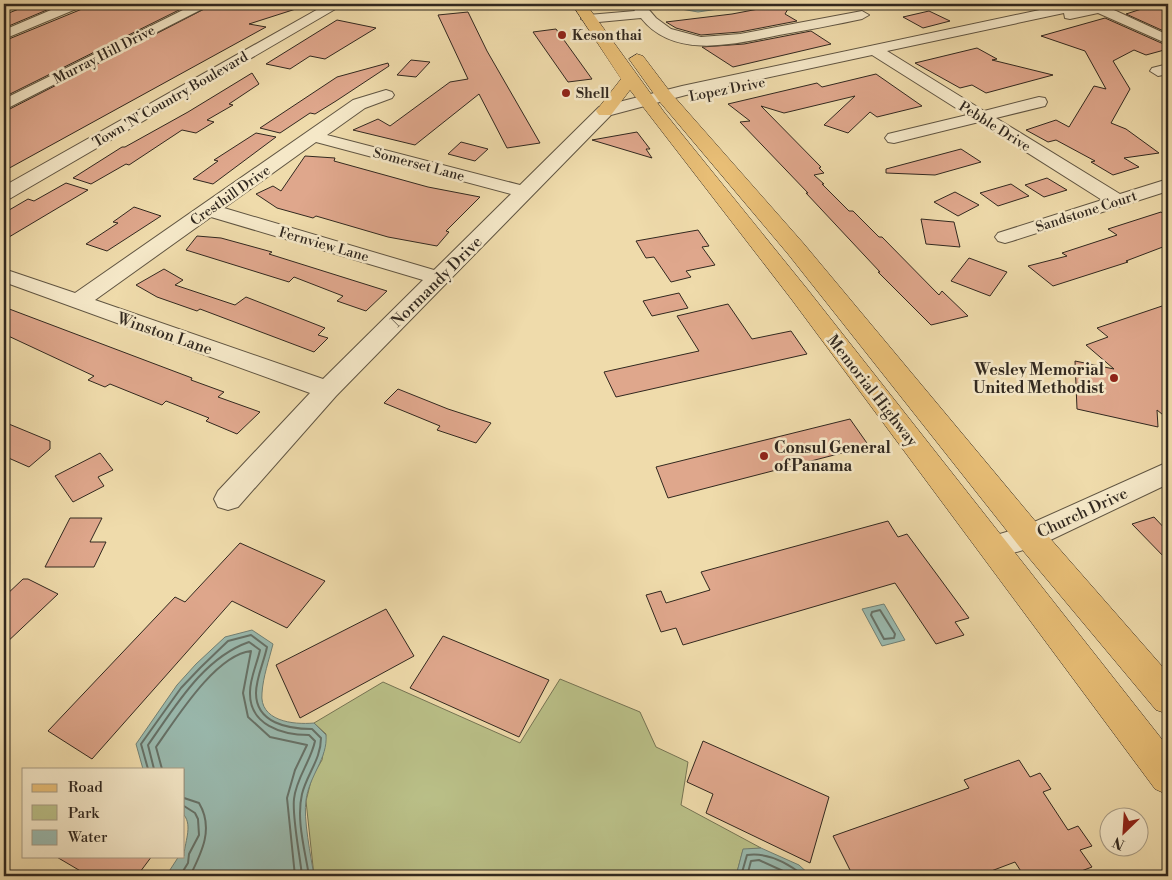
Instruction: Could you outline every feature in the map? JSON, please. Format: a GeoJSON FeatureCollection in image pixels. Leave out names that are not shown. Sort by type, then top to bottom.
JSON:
{"type":"FeatureCollection","features":[{"type":"Feature","properties":{"kind":"main road","name":"Memorial Highway"},"geometry":{"type":"LineString","coordinates":[[579,4],[629,80],[655,100],[796,250],[1030,536],[1168,698]]}},
{"type":"Feature","properties":{"kind":"main road"},"geometry":{"type":"LineString","coordinates":[[599,4],[617,31]]}},
{"type":"Feature","properties":{"kind":"main road","name":"Memorial Highway"},"geometry":{"type":"LineString","coordinates":[[628,48],[655,100],[768,255],[1168,776]]}},
{"type":"Feature","properties":{"kind":"main road"},"geometry":{"type":"LineString","coordinates":[[605,111],[629,80]]}},
{"type":"Feature","properties":{"kind":"street"},"geometry":{"type":"LineString","coordinates":[[4,35],[76,4]]}},
{"type":"Feature","properties":{"kind":"street","name":"Murray Hill Drive"},"geometry":{"type":"LineString","coordinates":[[4,105],[205,4]]}},
{"type":"Feature","properties":{"kind":"street","name":"Town 'N' Country Boulevard"},"geometry":{"type":"LineString","coordinates":[[4,194],[337,4]]}},
{"type":"Feature","properties":{"kind":"street","name":"Lopez Drive"},"geometry":{"type":"LineString","coordinates":[[655,100],[693,98],[878,53],[1092,5],[1121,4]]}},
{"type":"Feature","properties":{"kind":"street"},"geometry":{"type":"LineString","coordinates":[[1092,5],[1168,40]]}},
{"type":"Feature","properties":{"kind":"street"},"geometry":{"type":"LineString","coordinates":[[588,19],[608,17],[641,9],[654,26],[665,32],[698,41],[717,42],[862,15]]}},
{"type":"Feature","properties":{"kind":"street","name":"Pebble Drive"},"geometry":{"type":"LineString","coordinates":[[878,53],[980,118],[1118,201]]}},
{"type":"Feature","properties":{"kind":"street","name":"Cresthill Drive"},"geometry":{"type":"LineString","coordinates":[[77,302],[359,104],[386,95]]}},
{"type":"Feature","properties":{"kind":"street"},"geometry":{"type":"LineString","coordinates":[[605,111],[655,100]]}},
{"type":"Feature","properties":{"kind":"street"},"geometry":{"type":"LineString","coordinates":[[894,138],[1039,102]]}},
{"type":"Feature","properties":{"kind":"street","name":"Normandy Drive"},"geometry":{"type":"LineString","coordinates":[[228,499],[327,390],[605,111]]}},
{"type":"Feature","properties":{"kind":"street","name":"Somerset Lane"},"geometry":{"type":"LineString","coordinates":[[312,136],[525,192]]}},
{"type":"Feature","properties":{"kind":"street","name":"Sandstone Court"},"geometry":{"type":"LineString","coordinates":[[1005,237],[1168,185]]}},
{"type":"Feature","properties":{"kind":"street","name":"Fernview Lane"},"geometry":{"type":"LineString","coordinates":[[208,210],[439,278]]}},
{"type":"Feature","properties":{"kind":"street","name":"Winston Lane"},"geometry":{"type":"LineString","coordinates":[[4,275],[327,390]]}},
{"type":"Feature","properties":{"kind":"street","name":"Church Drive"},"geometry":{"type":"LineString","coordinates":[[993,547],[1030,536],[1168,472]]}},
{"type":"Feature","properties":{"kind":"green space"},"geometry":{"type":"Polygon","coordinates":[[[560,679],[640,712],[656,747],[688,762],[681,805],[761,848],[743,850],[736,876],[314,876],[306,801],[312,777],[322,760],[326,734],[314,723],[383,682],[520,743],[560,679]]]}},
{"type":"Feature","properties":{"kind":"water"},"geometry":{"type":"Polygon","coordinates":[[[687,4],[753,4],[698,12],[681,9],[687,4]]]}},
{"type":"Feature","properties":{"kind":"water"},"geometry":{"type":"Polygon","coordinates":[[[884,604],[905,640],[882,646],[862,609],[884,604]]]}},
{"type":"Feature","properties":{"kind":"water"},"geometry":{"type":"Polygon","coordinates":[[[252,630],[273,644],[262,693],[266,710],[279,719],[288,722],[314,723],[326,735],[324,751],[308,791],[305,808],[306,827],[314,876],[166,876],[178,858],[185,858],[188,824],[185,816],[185,768],[143,768],[136,744],[177,685],[225,637],[252,630]]]}},
{"type":"Feature","properties":{"kind":"water"},"geometry":{"type":"Polygon","coordinates":[[[761,848],[799,865],[811,876],[736,876],[743,849],[761,848]]]}},
{"type":"Feature","properties":{"kind":"building"},"geometry":{"type":"Polygon","coordinates":[[[31,4],[61,4],[4,28],[4,15],[31,4]]]}},
{"type":"Feature","properties":{"kind":"building"},"geometry":{"type":"Polygon","coordinates":[[[85,4],[191,4],[4,97],[4,41],[82,9],[85,4]]]}},
{"type":"Feature","properties":{"kind":"building"},"geometry":{"type":"Polygon","coordinates":[[[214,4],[301,4],[302,7],[249,24],[266,27],[4,171],[4,112],[214,4]]]}},
{"type":"Feature","properties":{"kind":"building"},"geometry":{"type":"Polygon","coordinates":[[[791,4],[785,14],[797,21],[740,32],[701,35],[676,28],[666,22],[732,14],[791,4]]]}},
{"type":"Feature","properties":{"kind":"building"},"geometry":{"type":"Polygon","coordinates":[[[1157,4],[1168,4],[1168,33],[1126,14],[1157,4]]]}},
{"type":"Feature","properties":{"kind":"building"},"geometry":{"type":"Polygon","coordinates":[[[929,11],[950,21],[923,28],[903,17],[929,11]]]}},
{"type":"Feature","properties":{"kind":"building"},"geometry":{"type":"Polygon","coordinates":[[[468,12],[487,51],[540,143],[507,148],[479,94],[415,145],[353,130],[378,119],[390,126],[450,82],[468,79],[438,15],[468,12]]]}},
{"type":"Feature","properties":{"kind":"building"},"geometry":{"type":"Polygon","coordinates":[[[1105,18],[1168,46],[1168,49],[1146,55],[1134,50],[1113,61],[1130,89],[1111,123],[1126,129],[1159,153],[1124,158],[1139,167],[1113,175],[1091,162],[1095,161],[1056,140],[1048,142],[1026,130],[1056,120],[1069,127],[1094,86],[1106,89],[1085,51],[1041,36],[1105,18]]]}},
{"type":"Feature","properties":{"kind":"building"},"geometry":{"type":"Polygon","coordinates":[[[337,20],[376,28],[325,59],[310,56],[290,69],[266,64],[337,20]]]}},
{"type":"Feature","properties":{"kind":"building"},"geometry":{"type":"Polygon","coordinates":[[[556,29],[592,79],[568,82],[533,32],[556,29]]]}},
{"type":"Feature","properties":{"kind":"building"},"geometry":{"type":"Polygon","coordinates":[[[811,31],[831,44],[733,67],[702,47],[744,44],[811,31]]]}},
{"type":"Feature","properties":{"kind":"building"},"geometry":{"type":"Polygon","coordinates":[[[977,48],[997,59],[992,60],[1053,75],[986,93],[972,85],[960,88],[915,63],[977,48]]]}},
{"type":"Feature","properties":{"kind":"building"},"geometry":{"type":"Polygon","coordinates":[[[411,60],[430,62],[416,77],[397,75],[411,60]]]}},
{"type":"Feature","properties":{"kind":"building"},"geometry":{"type":"Polygon","coordinates":[[[388,63],[389,66],[336,101],[315,114],[310,113],[280,133],[260,128],[337,77],[388,63]]]}},
{"type":"Feature","properties":{"kind":"building"},"geometry":{"type":"Polygon","coordinates":[[[252,73],[259,84],[229,104],[233,105],[207,120],[214,122],[196,133],[182,130],[129,165],[126,164],[91,184],[73,178],[122,147],[188,112],[252,73]]]}},
{"type":"Feature","properties":{"kind":"building"},"geometry":{"type":"Polygon","coordinates":[[[876,74],[922,106],[877,117],[870,112],[848,133],[824,125],[855,96],[784,113],[761,106],[821,167],[819,168],[824,173],[814,175],[824,184],[822,184],[849,211],[853,211],[879,237],[882,237],[939,295],[942,291],[968,316],[931,325],[878,272],[880,272],[740,122],[750,121],[728,104],[817,83],[822,87],[876,74]]]}},
{"type":"Feature","properties":{"kind":"building"},"geometry":{"type":"Polygon","coordinates":[[[637,132],[650,149],[646,149],[652,158],[592,140],[637,132]]]}},
{"type":"Feature","properties":{"kind":"building"},"geometry":{"type":"Polygon","coordinates":[[[256,133],[276,137],[213,184],[193,179],[218,161],[214,160],[256,133]]]}},
{"type":"Feature","properties":{"kind":"building"},"geometry":{"type":"Polygon","coordinates":[[[461,142],[488,149],[475,161],[448,154],[461,142]]]}},
{"type":"Feature","properties":{"kind":"building"},"geometry":{"type":"Polygon","coordinates":[[[961,149],[981,162],[935,175],[886,173],[886,169],[961,149]]]}},
{"type":"Feature","properties":{"kind":"building"},"geometry":{"type":"Polygon","coordinates":[[[305,156],[335,158],[334,161],[428,187],[480,197],[446,231],[449,232],[437,246],[388,237],[316,216],[313,218],[277,208],[256,194],[273,186],[281,191],[305,156]]]}},
{"type":"Feature","properties":{"kind":"building"},"geometry":{"type":"Polygon","coordinates":[[[1047,178],[1067,190],[1044,197],[1025,185],[1047,178]]]}},
{"type":"Feature","properties":{"kind":"building"},"geometry":{"type":"Polygon","coordinates":[[[66,183],[88,190],[4,240],[4,213],[28,199],[34,201],[66,183]]]}},
{"type":"Feature","properties":{"kind":"building"},"geometry":{"type":"Polygon","coordinates":[[[1011,184],[1029,196],[998,206],[980,193],[1011,184]]]}},
{"type":"Feature","properties":{"kind":"building"},"geometry":{"type":"Polygon","coordinates":[[[955,192],[979,205],[958,216],[934,202],[955,192]]]}},
{"type":"Feature","properties":{"kind":"building"},"geometry":{"type":"Polygon","coordinates":[[[134,207],[161,216],[107,251],[86,244],[118,223],[113,222],[134,207]]]}},
{"type":"Feature","properties":{"kind":"building"},"geometry":{"type":"Polygon","coordinates":[[[1161,212],[1168,217],[1168,245],[1126,261],[1128,262],[1053,286],[1028,266],[1067,256],[1062,253],[1117,235],[1108,229],[1161,212]]]}},
{"type":"Feature","properties":{"kind":"building"},"geometry":{"type":"Polygon","coordinates":[[[921,219],[954,222],[960,247],[926,244],[921,219]]]}},
{"type":"Feature","properties":{"kind":"building"},"geometry":{"type":"Polygon","coordinates":[[[698,230],[709,246],[702,247],[715,265],[686,271],[691,277],[671,282],[654,257],[646,258],[636,241],[698,230]]]}},
{"type":"Feature","properties":{"kind":"building"},"geometry":{"type":"Polygon","coordinates":[[[197,236],[221,238],[272,252],[269,254],[387,291],[366,311],[337,301],[343,296],[294,277],[289,282],[186,250],[197,236]]]}},
{"type":"Feature","properties":{"kind":"building"},"geometry":{"type":"Polygon","coordinates":[[[969,258],[1007,272],[990,296],[951,281],[969,258]]]}},
{"type":"Feature","properties":{"kind":"building"},"geometry":{"type":"Polygon","coordinates":[[[164,269],[183,280],[175,285],[235,305],[246,297],[325,328],[318,335],[328,338],[314,352],[200,309],[197,311],[157,297],[136,285],[164,269]]]}},
{"type":"Feature","properties":{"kind":"building"},"geometry":{"type":"Polygon","coordinates":[[[679,293],[688,308],[652,316],[643,301],[679,293]]]}},
{"type":"Feature","properties":{"kind":"building"},"geometry":{"type":"Polygon","coordinates":[[[728,304],[752,339],[791,331],[807,354],[616,397],[604,372],[699,351],[677,316],[728,304]]]}},
{"type":"Feature","properties":{"kind":"building","name":"Wesley Memorial United Methodist"},"geometry":{"type":"Polygon","coordinates":[[[1168,304],[1168,419],[1157,410],[1158,427],[1077,409],[1075,361],[1114,369],[1086,345],[1108,337],[1097,328],[1168,304]]]}},
{"type":"Feature","properties":{"kind":"building"},"geometry":{"type":"Polygon","coordinates":[[[4,307],[192,378],[191,380],[224,392],[218,397],[260,412],[237,434],[206,421],[209,418],[166,401],[162,405],[110,384],[105,387],[88,380],[94,376],[4,334],[4,307]]]}},
{"type":"Feature","properties":{"kind":"building"},"geometry":{"type":"Polygon","coordinates":[[[398,389],[448,409],[491,423],[476,443],[437,430],[440,426],[384,403],[398,389]]]}},
{"type":"Feature","properties":{"kind":"building","name":"Consul General of Panama"},"geometry":{"type":"Polygon","coordinates":[[[850,419],[869,446],[668,498],[656,467],[850,419]]]}},
{"type":"Feature","properties":{"kind":"building"},"geometry":{"type":"Polygon","coordinates":[[[4,422],[50,441],[50,449],[29,467],[4,456],[4,422]]]}},
{"type":"Feature","properties":{"kind":"building"},"geometry":{"type":"Polygon","coordinates":[[[100,453],[113,470],[98,477],[104,486],[73,502],[55,476],[100,453]]]}},
{"type":"Feature","properties":{"kind":"building"},"geometry":{"type":"Polygon","coordinates":[[[1154,517],[1168,532],[1168,561],[1132,524],[1154,517]]]}},
{"type":"Feature","properties":{"kind":"building"},"geometry":{"type":"Polygon","coordinates":[[[70,518],[102,518],[90,542],[106,542],[94,567],[45,567],[70,518]]]}},
{"type":"Feature","properties":{"kind":"building"},"geometry":{"type":"Polygon","coordinates":[[[888,521],[898,537],[907,534],[969,618],[955,622],[964,635],[936,644],[895,583],[683,645],[676,628],[661,632],[646,595],[661,591],[666,603],[710,590],[701,572],[888,521]]]}},
{"type":"Feature","properties":{"kind":"building"},"geometry":{"type":"Polygon","coordinates":[[[240,543],[325,581],[287,628],[232,601],[92,759],[48,731],[175,597],[185,602],[240,543]]]}},
{"type":"Feature","properties":{"kind":"building"},"geometry":{"type":"Polygon","coordinates":[[[23,579],[28,579],[58,594],[4,645],[4,597],[23,579]]]}},
{"type":"Feature","properties":{"kind":"building"},"geometry":{"type":"Polygon","coordinates":[[[386,609],[414,656],[300,718],[276,665],[386,609]]]}},
{"type":"Feature","properties":{"kind":"building"},"geometry":{"type":"Polygon","coordinates":[[[443,636],[549,680],[519,737],[410,688],[443,636]]]}},
{"type":"Feature","properties":{"kind":"building"},"geometry":{"type":"Polygon","coordinates":[[[703,741],[829,797],[810,863],[706,813],[713,794],[687,782],[703,741]]]}},
{"type":"Feature","properties":{"kind":"building"},"geometry":{"type":"Polygon","coordinates":[[[1019,760],[1030,777],[1040,773],[1051,789],[1043,792],[1068,830],[1078,826],[1092,846],[1080,850],[1092,867],[1068,876],[1024,876],[1015,862],[978,876],[853,876],[833,836],[969,788],[964,780],[1019,760]]]}},
{"type":"Feature","properties":{"kind":"building"},"geometry":{"type":"Polygon","coordinates":[[[58,858],[150,858],[137,876],[89,876],[58,858]]]}},
{"type":"Feature","properties":{"kind":"place","name":"Keson thai"},"geometry":{"type":"Point","coordinates":[562,35]}},
{"type":"Feature","properties":{"kind":"place","name":"Shell"},"geometry":{"type":"Point","coordinates":[566,93]}},
{"type":"Feature","properties":{"kind":"place","name":"Wesley Memorial United Methodist"},"geometry":{"type":"Point","coordinates":[1114,378]}},
{"type":"Feature","properties":{"kind":"place","name":"Consul General of Panama"},"geometry":{"type":"Point","coordinates":[764,456]}}]}
